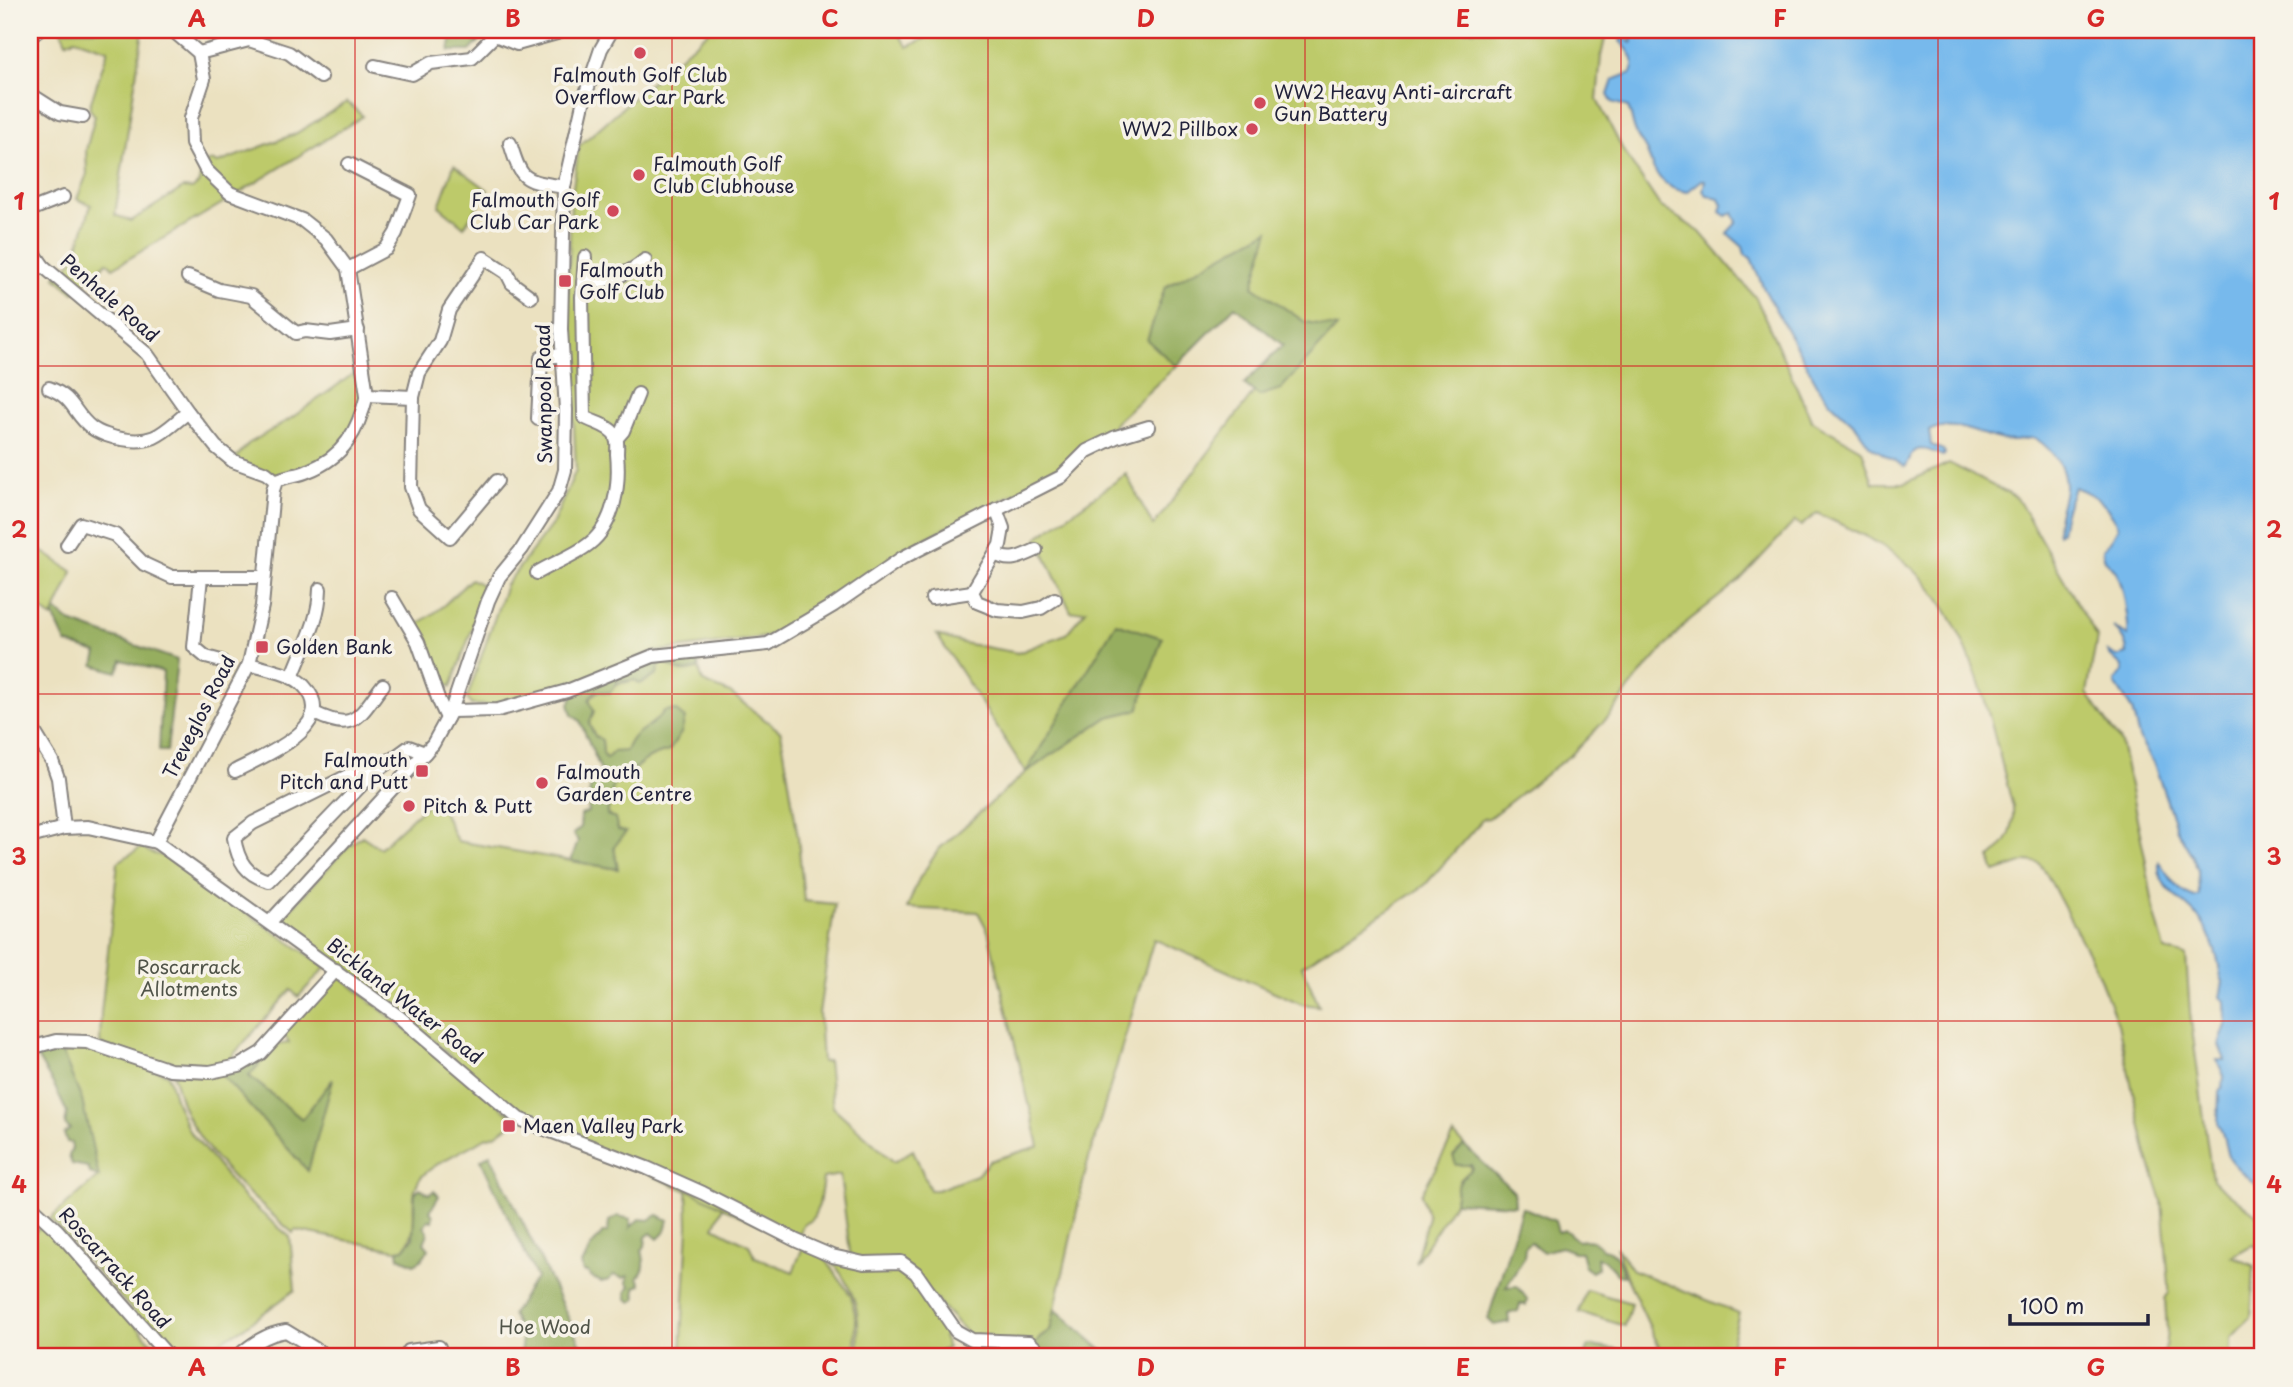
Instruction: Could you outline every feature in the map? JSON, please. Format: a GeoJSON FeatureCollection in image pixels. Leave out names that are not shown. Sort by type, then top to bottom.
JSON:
{"type":"FeatureCollection","features":[{"type":"Feature","properties":{"kind":"street"},"geometry":{"type":"LineString","coordinates":[[172,30],[199,53],[204,79],[191,118],[192,144],[206,170],[230,193],[302,220],[326,239],[348,270],[367,395],[362,415],[353,437],[344,449],[317,467],[276,481]]}},
{"type":"Feature","properties":{"kind":"street","name":"Swanpool Road"},"geometry":{"type":"LineString","coordinates":[[270,922],[425,753],[449,714],[499,577],[522,549],[559,491],[567,461],[562,355],[564,187],[584,99],[601,49],[612,30]]}},
{"type":"Feature","properties":{"kind":"street"},"geometry":{"type":"LineString","coordinates":[[375,66],[412,74],[431,63],[472,58],[497,32],[517,44],[557,33]]}},
{"type":"Feature","properties":{"kind":"street"},"geometry":{"type":"LineString","coordinates":[[199,53],[249,40],[289,52],[321,77]]}},
{"type":"Feature","properties":{"kind":"street"},"geometry":{"type":"LineString","coordinates":[[30,94],[60,113],[83,117]]}},
{"type":"Feature","properties":{"kind":"street"},"geometry":{"type":"LineString","coordinates":[[510,143],[519,171],[530,181],[564,187]]}},
{"type":"Feature","properties":{"kind":"street"},"geometry":{"type":"LineString","coordinates":[[348,270],[386,249],[396,233],[410,195],[349,164]]}},
{"type":"Feature","properties":{"kind":"street"},"geometry":{"type":"LineString","coordinates":[[30,210],[63,197]]}},
{"type":"Feature","properties":{"kind":"street","name":"Penhale Road"},"geometry":{"type":"LineString","coordinates":[[30,247],[43,266],[147,354],[216,447],[233,461],[266,473],[276,481]]}},
{"type":"Feature","properties":{"kind":"street"},"geometry":{"type":"LineString","coordinates":[[537,573],[590,543],[612,510],[616,492],[616,439],[609,429],[584,417],[585,257]]}},
{"type":"Feature","properties":{"kind":"street"},"geometry":{"type":"LineString","coordinates":[[496,481],[450,537],[419,509],[411,487],[413,397],[419,373],[440,341],[449,310],[484,258],[507,273],[512,283],[531,297]]}},
{"type":"Feature","properties":{"kind":"street"},"geometry":{"type":"LineString","coordinates":[[583,283],[612,279],[627,273],[645,260]]}},
{"type":"Feature","properties":{"kind":"street"},"geometry":{"type":"LineString","coordinates":[[30,272],[43,266]]}},
{"type":"Feature","properties":{"kind":"street"},"geometry":{"type":"LineString","coordinates":[[188,277],[219,290],[251,296],[296,333],[305,331],[330,334],[358,330]]}},
{"type":"Feature","properties":{"kind":"street"},"geometry":{"type":"LineString","coordinates":[[538,419],[541,358],[562,355]]}},
{"type":"Feature","properties":{"kind":"street"},"geometry":{"type":"LineString","coordinates":[[49,388],[65,395],[91,428],[114,438],[141,442],[160,435],[188,412]]}},
{"type":"Feature","properties":{"kind":"street"},"geometry":{"type":"LineString","coordinates":[[616,439],[623,431],[638,394]]}},
{"type":"Feature","properties":{"kind":"street"},"geometry":{"type":"LineString","coordinates":[[367,395],[413,397]]}},
{"type":"Feature","properties":{"kind":"street"},"geometry":{"type":"LineString","coordinates":[[392,598],[418,642],[439,701],[449,714],[498,710],[567,691],[653,656],[768,644],[834,605],[902,558],[1061,477],[1087,451],[1149,427]]}},
{"type":"Feature","properties":{"kind":"street","name":"Treveglos Road"},"geometry":{"type":"LineString","coordinates":[[156,842],[249,664],[257,634],[276,481]]}},
{"type":"Feature","properties":{"kind":"street"},"geometry":{"type":"LineString","coordinates":[[972,592],[1000,545],[1003,528],[996,509]]}},
{"type":"Feature","properties":{"kind":"street"},"geometry":{"type":"LineString","coordinates":[[67,545],[81,524],[115,536],[144,564],[172,577],[264,577]]}},
{"type":"Feature","properties":{"kind":"street"},"geometry":{"type":"LineString","coordinates":[[995,554],[1004,560],[1019,558],[1036,550]]}},
{"type":"Feature","properties":{"kind":"street"},"geometry":{"type":"LineString","coordinates":[[201,577],[194,647],[206,657],[222,661]]}},
{"type":"Feature","properties":{"kind":"street"},"geometry":{"type":"LineString","coordinates":[[292,678],[302,649],[316,624],[320,589]]}},
{"type":"Feature","properties":{"kind":"street"},"geometry":{"type":"LineString","coordinates":[[933,598],[972,592]]}},
{"type":"Feature","properties":{"kind":"street"},"geometry":{"type":"LineString","coordinates":[[972,592],[977,602],[997,610],[1023,612],[1041,608],[1055,599]]}},
{"type":"Feature","properties":{"kind":"street"},"geometry":{"type":"LineString","coordinates":[[234,771],[296,737],[308,726],[314,713],[312,698],[304,685],[292,678],[249,664]]}},
{"type":"Feature","properties":{"kind":"street"},"geometry":{"type":"LineString","coordinates":[[314,713],[346,724],[358,716],[383,685]]}},
{"type":"Feature","properties":{"kind":"street"},"geometry":{"type":"LineString","coordinates":[[30,726],[52,761],[58,778],[64,828]]}},
{"type":"Feature","properties":{"kind":"street"},"geometry":{"type":"LineString","coordinates":[[390,760],[362,769],[253,823],[234,838],[237,856],[254,877],[269,881],[372,774],[409,747],[425,753]]}},
{"type":"Feature","properties":{"kind":"street","name":"Bickland Water Road"},"geometry":{"type":"LineString","coordinates":[[30,837],[64,828],[100,828],[156,842],[398,1016],[519,1119],[647,1168],[832,1256],[864,1263],[901,1262],[916,1273],[956,1331],[972,1340],[1028,1342],[1045,1357]]}},
{"type":"Feature","properties":{"kind":"street"},"geometry":{"type":"LineString","coordinates":[[30,1048],[56,1041],[87,1042],[170,1070],[210,1072],[239,1066],[261,1053],[336,970]]}},
{"type":"Feature","properties":{"kind":"street","name":"Roscarrack Road"},"geometry":{"type":"LineString","coordinates":[[30,1205],[58,1230],[169,1357]]}},
{"type":"Feature","properties":{"kind":"street"},"geometry":{"type":"LineString","coordinates":[[237,1357],[273,1333],[286,1331],[327,1356],[347,1357]]}},
{"type":"Feature","properties":{"kind":"street"},"geometry":{"type":"LineString","coordinates":[[406,1357],[409,1351],[439,1348]]}},
{"type":"Feature","properties":{"kind":"green space"},"geometry":{"type":"Polygon","coordinates":[[[61,30],[143,30],[115,215],[131,221],[183,188],[192,189],[200,182],[201,165],[211,161],[218,163],[295,134],[347,102],[363,116],[113,268],[107,262],[74,293],[55,277],[74,259],[91,205],[77,199],[87,174],[86,150],[95,116],[89,108],[108,50],[75,39],[66,42],[61,30]]]}},
{"type":"Feature","properties":{"kind":"green space"},"geometry":{"type":"Polygon","coordinates":[[[453,30],[490,30],[470,51],[449,51],[453,30]]]}},
{"type":"Feature","properties":{"kind":"green space"},"geometry":{"type":"Polygon","coordinates":[[[710,30],[895,30],[908,47],[942,30],[1607,30],[1601,56],[1597,100],[1624,152],[1660,206],[1700,232],[1756,298],[1812,421],[1862,450],[1873,483],[1905,483],[1949,463],[2017,498],[2097,637],[2087,693],[2121,743],[2154,911],[2165,950],[2186,956],[2190,1013],[2212,1180],[2263,1220],[2263,1248],[2252,1245],[2232,1256],[2254,1266],[2251,1317],[2231,1338],[2231,1357],[2164,1357],[2167,1331],[2165,1299],[2169,1285],[2162,1201],[2147,1155],[2118,1024],[2094,964],[2039,863],[2028,861],[1995,872],[1990,858],[2009,836],[2013,807],[1987,709],[1963,643],[1947,612],[1928,585],[1905,562],[1874,541],[1817,513],[1801,526],[1795,521],[1740,580],[1687,622],[1635,681],[1611,714],[1573,753],[1489,818],[1483,819],[1425,885],[1302,966],[1319,1006],[1302,1004],[1154,939],[1087,1165],[1050,1331],[1034,1346],[972,1339],[902,1263],[851,1260],[840,1175],[823,1178],[819,1205],[812,1220],[803,1225],[797,1241],[510,1111],[424,1032],[346,968],[280,921],[345,849],[362,836],[380,848],[436,796],[457,841],[617,869],[614,847],[618,830],[607,815],[614,781],[622,782],[642,762],[669,751],[660,717],[626,751],[607,760],[603,753],[602,740],[595,736],[589,724],[594,711],[589,701],[604,688],[639,679],[663,662],[681,670],[699,668],[703,682],[730,693],[781,732],[798,837],[804,901],[835,904],[819,1013],[822,1062],[828,1061],[833,1107],[894,1162],[913,1150],[930,1190],[937,1190],[977,1175],[990,1161],[1039,1146],[988,931],[978,912],[907,908],[919,879],[939,849],[1026,772],[937,635],[963,643],[1018,653],[1066,634],[1086,610],[1071,612],[1037,538],[1126,474],[1153,526],[1254,392],[1244,384],[1283,345],[1235,306],[1116,422],[1107,435],[1082,446],[1057,472],[910,546],[831,600],[766,637],[653,652],[566,686],[494,705],[471,705],[467,698],[506,585],[553,523],[576,470],[568,298],[571,200],[579,146],[710,30]],[[1162,638],[1028,771],[1108,717],[1138,710],[1162,638]]]}},
{"type":"Feature","properties":{"kind":"green space"},"geometry":{"type":"Polygon","coordinates":[[[454,165],[488,190],[464,227],[439,206],[454,165]]]}},
{"type":"Feature","properties":{"kind":"green space"},"geometry":{"type":"Polygon","coordinates":[[[1269,230],[1253,286],[1305,322],[1337,327],[1281,389],[1259,396],[1244,384],[1283,345],[1235,306],[1176,366],[1147,340],[1165,287],[1269,230]]]}},
{"type":"Feature","properties":{"kind":"green space"},"geometry":{"type":"Polygon","coordinates":[[[363,367],[367,395],[344,449],[282,477],[233,461],[248,444],[290,419],[363,367]]]}},
{"type":"Feature","properties":{"kind":"green space"},"geometry":{"type":"Polygon","coordinates":[[[30,543],[73,572],[52,618],[30,601],[30,543]]]}},
{"type":"Feature","properties":{"kind":"green space"},"geometry":{"type":"Polygon","coordinates":[[[471,579],[487,588],[451,687],[440,679],[417,625],[441,608],[471,579]]]}},
{"type":"Feature","properties":{"kind":"green space"},"geometry":{"type":"Polygon","coordinates":[[[56,610],[70,622],[177,660],[167,751],[159,751],[163,672],[122,660],[117,672],[94,665],[97,653],[66,643],[53,615],[56,610]]]}},
{"type":"Feature","properties":{"kind":"green space"},"geometry":{"type":"Polygon","coordinates":[[[1116,623],[1162,638],[1138,710],[1108,717],[1026,772],[1116,623]]]}},
{"type":"Feature","properties":{"kind":"green space"},"geometry":{"type":"Polygon","coordinates":[[[697,652],[699,668],[683,671],[663,662],[657,675],[640,684],[635,680],[617,682],[610,693],[595,691],[589,700],[594,711],[589,724],[595,736],[602,740],[606,759],[613,752],[626,751],[634,737],[664,711],[675,710],[685,718],[681,733],[669,751],[642,762],[622,783],[614,782],[607,815],[615,818],[618,830],[626,832],[614,847],[618,869],[571,861],[578,841],[573,834],[580,828],[581,815],[588,812],[590,787],[604,778],[580,721],[572,715],[569,704],[577,687],[653,656],[697,652]]]}},
{"type":"Feature","properties":{"kind":"green space","name":"Roscarrack Allotments"},"geometry":{"type":"Polygon","coordinates":[[[142,847],[151,853],[164,856],[326,967],[298,997],[291,990],[232,1056],[240,1062],[211,1068],[170,1067],[100,1044],[118,862],[142,847]]]}},
{"type":"Feature","properties":{"kind":"green space"},"geometry":{"type":"Polygon","coordinates":[[[336,973],[517,1120],[424,1174],[415,1188],[413,1231],[404,1249],[396,1250],[295,1230],[293,1233],[239,1184],[204,1143],[190,1122],[173,1073],[220,1073],[308,1171],[332,1081],[302,1119],[249,1076],[275,1045],[289,1043],[283,1032],[336,973]]]}},
{"type":"Feature","properties":{"kind":"green space"},"geometry":{"type":"Polygon","coordinates":[[[58,1043],[82,1100],[99,1177],[90,1173],[88,1167],[72,1164],[69,1156],[71,1143],[67,1142],[64,1134],[70,1129],[65,1125],[67,1113],[33,1050],[58,1043]]]}},
{"type":"Feature","properties":{"kind":"green space"},"geometry":{"type":"Polygon","coordinates":[[[58,1045],[86,1046],[168,1074],[176,1102],[189,1131],[245,1199],[290,1237],[295,1290],[243,1328],[193,1357],[174,1357],[50,1219],[98,1177],[58,1045]]]}},
{"type":"Feature","properties":{"kind":"green space"},"geometry":{"type":"Polygon","coordinates":[[[268,1053],[249,1076],[302,1119],[333,1079],[308,1171],[220,1073],[268,1053]]]}},
{"type":"Feature","properties":{"kind":"green space"},"geometry":{"type":"Polygon","coordinates":[[[1454,1135],[1464,1145],[1454,1156],[1473,1168],[1461,1179],[1455,1202],[1415,1263],[1428,1217],[1421,1194],[1454,1135]]]}},
{"type":"Feature","properties":{"kind":"green space"},"geometry":{"type":"Polygon","coordinates":[[[1464,1145],[1514,1192],[1515,1205],[1455,1202],[1461,1179],[1473,1168],[1471,1165],[1456,1165],[1453,1156],[1464,1145]]]}},
{"type":"Feature","properties":{"kind":"green space","name":"Hoe Wood"},"geometry":{"type":"Polygon","coordinates":[[[490,1154],[587,1357],[520,1357],[522,1337],[512,1314],[537,1278],[481,1160],[490,1154]]]}},
{"type":"Feature","properties":{"kind":"green space"},"geometry":{"type":"Polygon","coordinates":[[[420,1188],[429,1194],[434,1191],[439,1196],[430,1211],[432,1221],[428,1220],[424,1226],[428,1233],[424,1243],[429,1249],[421,1260],[414,1264],[399,1257],[398,1250],[404,1249],[413,1238],[415,1193],[420,1188]]]}},
{"type":"Feature","properties":{"kind":"green space"},"geometry":{"type":"Polygon","coordinates":[[[687,1189],[723,1207],[714,1227],[749,1245],[755,1257],[793,1272],[803,1247],[822,1254],[851,1296],[856,1319],[855,1357],[681,1357],[688,1226],[687,1189]]]}},
{"type":"Feature","properties":{"kind":"green space"},"geometry":{"type":"Polygon","coordinates":[[[1522,1207],[1555,1221],[1558,1232],[1565,1230],[1578,1241],[1592,1241],[1611,1252],[1617,1258],[1624,1276],[1618,1275],[1604,1260],[1597,1258],[1598,1268],[1592,1272],[1585,1267],[1581,1252],[1561,1247],[1543,1252],[1531,1242],[1525,1246],[1524,1258],[1506,1287],[1517,1286],[1527,1299],[1526,1305],[1520,1304],[1518,1311],[1508,1314],[1509,1322],[1494,1325],[1488,1319],[1522,1207]]]}},
{"type":"Feature","properties":{"kind":"green space"},"geometry":{"type":"Polygon","coordinates":[[[658,1215],[668,1220],[665,1232],[658,1239],[651,1233],[646,1237],[642,1250],[644,1268],[638,1277],[641,1285],[635,1287],[636,1299],[632,1302],[627,1299],[626,1293],[630,1286],[627,1283],[628,1276],[623,1278],[613,1275],[609,1280],[601,1282],[591,1277],[588,1272],[583,1272],[581,1264],[603,1232],[608,1232],[609,1221],[618,1216],[631,1219],[630,1228],[639,1219],[649,1220],[658,1215]]]}},
{"type":"Feature","properties":{"kind":"green space"},"geometry":{"type":"Polygon","coordinates":[[[46,1223],[164,1357],[30,1357],[30,1236],[46,1223]]]}},
{"type":"Feature","properties":{"kind":"green space"},"geometry":{"type":"Polygon","coordinates":[[[1616,1247],[1633,1270],[1739,1313],[1728,1357],[1661,1356],[1616,1247]]]}},
{"type":"Feature","properties":{"kind":"green space"},"geometry":{"type":"Polygon","coordinates":[[[828,1256],[901,1265],[915,1275],[953,1330],[943,1337],[948,1348],[941,1351],[940,1357],[858,1357],[855,1303],[846,1281],[828,1256]]]}},
{"type":"Feature","properties":{"kind":"green space"},"geometry":{"type":"Polygon","coordinates":[[[1586,1290],[1631,1303],[1625,1326],[1579,1312],[1586,1290]]]}},
{"type":"Feature","properties":{"kind":"green space"},"geometry":{"type":"Polygon","coordinates":[[[1055,1309],[1110,1357],[1047,1357],[1034,1346],[1050,1331],[1055,1309]]]}},
{"type":"Feature","properties":{"kind":"green space"},"geometry":{"type":"Polygon","coordinates":[[[1589,1346],[1673,1357],[1583,1357],[1589,1346]]]}},
{"type":"Feature","properties":{"kind":"water"},"geometry":{"type":"Polygon","coordinates":[[[1635,30],[1638,36],[1643,37],[1645,30],[2263,30],[2263,1188],[2229,1159],[2218,1124],[2219,1091],[2223,1086],[2224,1076],[2217,1060],[2225,1060],[2219,1045],[2226,1025],[2225,1001],[2220,997],[2223,982],[2215,950],[2201,921],[2166,886],[2159,871],[2159,862],[2178,887],[2195,897],[2199,895],[2198,871],[2177,830],[2154,764],[2139,738],[2132,710],[2116,685],[2115,681],[2123,671],[2122,667],[2108,652],[2117,657],[2127,654],[2123,639],[2113,627],[2128,636],[2126,606],[2120,582],[2103,555],[2103,549],[2118,528],[2115,520],[2101,502],[2074,487],[2061,532],[2058,534],[2064,478],[2054,455],[2035,438],[2002,440],[1960,428],[1939,427],[1929,431],[1931,445],[1943,450],[1945,454],[1943,456],[1920,449],[1913,453],[1905,467],[1870,446],[1855,425],[1820,389],[1764,289],[1751,258],[1745,255],[1743,247],[1727,233],[1737,222],[1733,213],[1726,216],[1720,212],[1722,205],[1719,198],[1703,191],[1705,180],[1687,192],[1665,183],[1656,173],[1637,136],[1628,107],[1612,102],[1608,95],[1613,80],[1631,73],[1633,68],[1632,56],[1620,41],[1623,37],[1631,43],[1627,33],[1635,30]]]}},
{"type":"Feature","properties":{"kind":"place","name":"Falmouth Golf Club Overflow Car Park"},"geometry":{"type":"Point","coordinates":[640,53]}},
{"type":"Feature","properties":{"kind":"place","name":"WW2 Heavy Anti-aircraft Gun Battery"},"geometry":{"type":"Point","coordinates":[1260,103]}},
{"type":"Feature","properties":{"kind":"place","name":"WW2 Pillbox"},"geometry":{"type":"Point","coordinates":[1252,129]}},
{"type":"Feature","properties":{"kind":"place","name":"Falmouth Golf Club Clubhouse"},"geometry":{"type":"Point","coordinates":[639,175]}},
{"type":"Feature","properties":{"kind":"place","name":"Falmouth Golf Club Car Park"},"geometry":{"type":"Point","coordinates":[613,211]}},
{"type":"Feature","properties":{"kind":"place","name":"Falmouth Golf Club"},"geometry":{"type":"Point","coordinates":[565,281]}},
{"type":"Feature","properties":{"kind":"place","name":"Golden Bank"},"geometry":{"type":"Point","coordinates":[262,647]}},
{"type":"Feature","properties":{"kind":"place","name":"Falmouth Pitch and Putt"},"geometry":{"type":"Point","coordinates":[422,771]}},
{"type":"Feature","properties":{"kind":"place","name":"Falmouth Garden Centre"},"geometry":{"type":"Point","coordinates":[542,783]}},
{"type":"Feature","properties":{"kind":"place","name":"Pitch & Putt"},"geometry":{"type":"Point","coordinates":[409,806]}},
{"type":"Feature","properties":{"kind":"place","name":"Maen Valley Park"},"geometry":{"type":"Point","coordinates":[509,1126]}}]}
